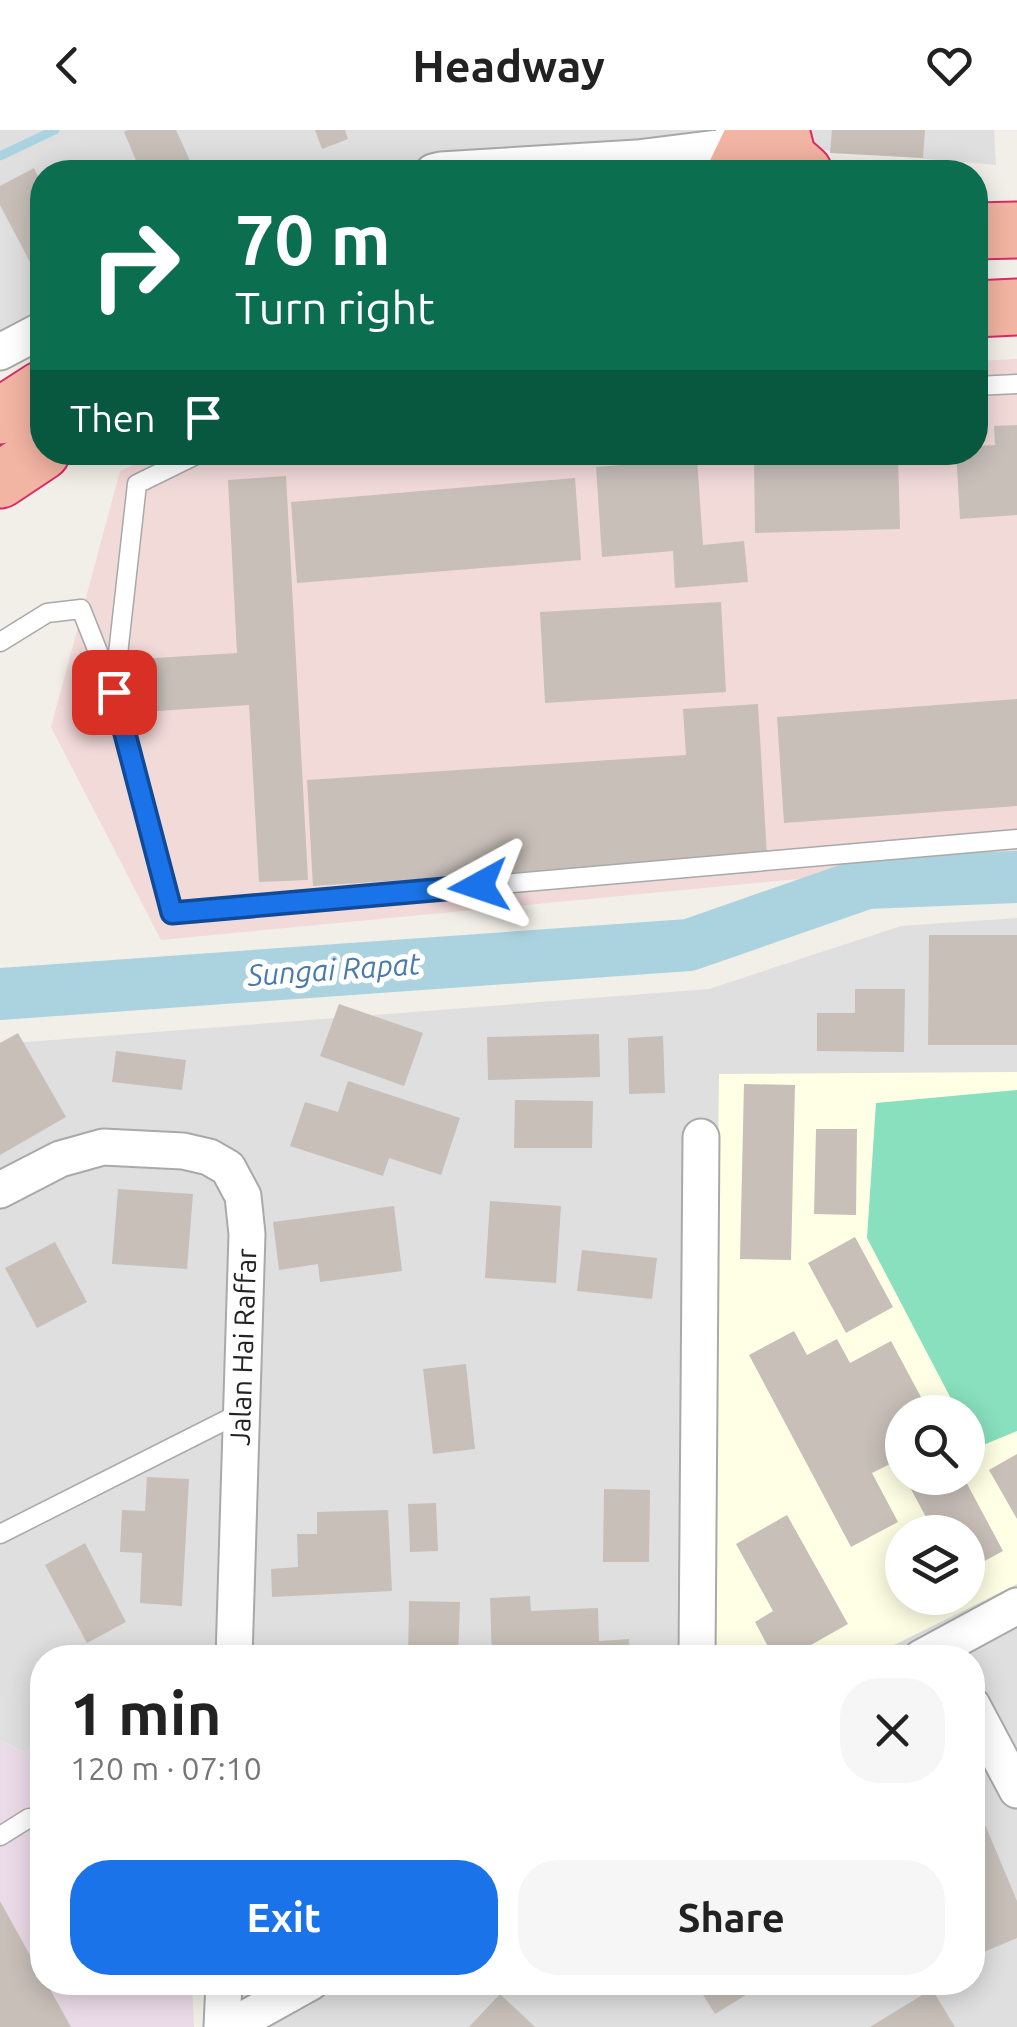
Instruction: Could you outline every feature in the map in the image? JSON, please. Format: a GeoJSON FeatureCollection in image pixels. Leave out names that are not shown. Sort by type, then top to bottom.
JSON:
{"type":"FeatureCollection","features":[{"type":"Feature","properties":{"kind":"highway"},"geometry":{"type":"LineString","coordinates":[[750,144],[790,160]]}},
{"type":"Feature","properties":{"kind":"highway"},"geometry":{"type":"LineString","coordinates":[[988,231],[1017,230]]}},
{"type":"Feature","properties":{"kind":"highway"},"geometry":{"type":"LineString","coordinates":[[988,283],[1017,282]]}},
{"type":"Feature","properties":{"kind":"highway"},"geometry":{"type":"LineString","coordinates":[[988,308],[1017,308]]}},
{"type":"Feature","properties":{"kind":"highway"},"geometry":{"type":"LineString","coordinates":[[0,416],[30,397]]}},
{"type":"Feature","properties":{"kind":"highway"},"geometry":{"type":"LineString","coordinates":[[0,480],[30,460]]}},
{"type":"Feature","properties":{"kind":"street"},"geometry":{"type":"LineString","coordinates":[[604,160],[750,144]]}},
{"type":"Feature","properties":{"kind":"street"},"geometry":{"type":"LineString","coordinates":[[0,352],[30,336]]}},
{"type":"Feature","properties":{"kind":"street"},"geometry":{"type":"LineString","coordinates":[[697,1645],[700,1137]]}},
{"type":"Feature","properties":{"kind":"street","name":"Jalan Hai Raffar"},"geometry":{"type":"LineString","coordinates":[[0,1190],[60,1159],[103,1147],[183,1151],[209,1157],[228,1168],[243,1196],[247,1234],[234,1645]]}},
{"type":"Feature","properties":{"kind":"street"},"geometry":{"type":"LineString","coordinates":[[952,1645],[1017,1606]]}},
{"type":"Feature","properties":{"kind":"street"},"geometry":{"type":"LineString","coordinates":[[985,1730],[1017,1790]]}},
{"type":"Feature","properties":{"kind":"street"},"geometry":{"type":"LineString","coordinates":[[222,2027],[223,1995]]}},
{"type":"Feature","properties":{"kind":"street"},"geometry":{"type":"LineString","coordinates":[[230,2027],[288,1995]]}},
{"type":"Feature","properties":{"kind":"lane"},"geometry":{"type":"LineString","coordinates":[[988,385],[1017,384]]}},
{"type":"Feature","properties":{"kind":"lane"},"geometry":{"type":"LineString","coordinates":[[114,692],[137,484],[176,465]]}},
{"type":"Feature","properties":{"kind":"lane"},"geometry":{"type":"LineString","coordinates":[[0,642],[46,613],[81,609],[114,692],[172,913],[1017,840]]}},
{"type":"Feature","properties":{"kind":"lane"},"geometry":{"type":"LineString","coordinates":[[0,1534],[242,1412]]}},
{"type":"Feature","properties":{"kind":"lane"},"geometry":{"type":"LineString","coordinates":[[0,1836],[29,1818]]}},
{"type":"Feature","properties":{"kind":"shaded area"},"geometry":{"type":"Polygon","coordinates":[[[0,130],[994,130],[996,165],[988,164],[988,160],[939,160],[732,142],[419,160],[30,160],[30,339],[0,358],[0,130]]]}},
{"type":"Feature","properties":{"kind":"shaded area"},"geometry":{"type":"Polygon","coordinates":[[[1017,359],[1017,858],[161,940],[51,727],[120,471],[133,465],[988,465],[988,360],[1017,359]]]}},
{"type":"Feature","properties":{"kind":"shaded area"},"geometry":{"type":"Polygon","coordinates":[[[1017,918],[1017,2027],[247,2027],[243,1995],[985,1995],[985,1645],[30,1645],[30,1748],[24,1752],[0,1740],[0,1044],[709,989],[901,926],[1017,918]]]}},
{"type":"Feature","properties":{"kind":"shaded area"},"geometry":{"type":"Polygon","coordinates":[[[1017,1072],[1017,1584],[985,1600],[985,1515],[885,1515],[885,1615],[955,1615],[894,1645],[712,1645],[719,1074],[1017,1072]]]}},
{"type":"Feature","properties":{"kind":"shaded area"},"geometry":{"type":"Polygon","coordinates":[[[0,1740],[23,1752],[30,1748],[30,1995],[193,1995],[194,2027],[0,2027],[0,1740]]]}},
{"type":"Feature","properties":{"kind":"green space"},"geometry":{"type":"Polygon","coordinates":[[[1017,1090],[1017,1431],[985,1444],[985,1395],[949,1395],[867,1238],[876,1103],[1017,1090]]]}},
{"type":"Feature","properties":{"kind":"building"},"geometry":{"type":"Polygon","coordinates":[[[176,130],[190,160],[136,160],[124,132],[176,130]]]}},
{"type":"Feature","properties":{"kind":"building"},"geometry":{"type":"Polygon","coordinates":[[[315,130],[345,130],[348,139],[322,149],[315,130]]]}},
{"type":"Feature","properties":{"kind":"building"},"geometry":{"type":"Polygon","coordinates":[[[832,130],[925,130],[923,158],[830,153],[832,130]]]}},
{"type":"Feature","properties":{"kind":"building"},"geometry":{"type":"Polygon","coordinates":[[[30,170],[30,262],[0,205],[0,186],[30,170]]]}},
{"type":"Feature","properties":{"kind":"building"},"geometry":{"type":"Polygon","coordinates":[[[1017,425],[1017,515],[960,519],[957,465],[988,465],[988,445],[995,445],[994,426],[1017,425]]]}},
{"type":"Feature","properties":{"kind":"building"},"geometry":{"type":"Polygon","coordinates":[[[697,465],[703,545],[744,541],[748,582],[675,588],[673,551],[602,557],[596,467],[697,465]]]}},
{"type":"Feature","properties":{"kind":"building"},"geometry":{"type":"Polygon","coordinates":[[[754,465],[898,465],[900,529],[755,533],[754,465]]]}},
{"type":"Feature","properties":{"kind":"building"},"geometry":{"type":"Polygon","coordinates":[[[286,476],[308,880],[259,882],[249,705],[142,712],[139,659],[237,653],[228,480],[286,476]]]}},
{"type":"Feature","properties":{"kind":"building"},"geometry":{"type":"Polygon","coordinates":[[[575,478],[581,560],[297,583],[291,502],[575,478]]]}},
{"type":"Feature","properties":{"kind":"building"},"geometry":{"type":"Polygon","coordinates":[[[721,602],[726,692],[545,703],[540,612],[721,602]]]}},
{"type":"Feature","properties":{"kind":"building"},"geometry":{"type":"Polygon","coordinates":[[[1017,699],[1017,806],[784,823],[777,717],[1017,699]]]}},
{"type":"Feature","properties":{"kind":"building"},"geometry":{"type":"Polygon","coordinates":[[[758,704],[767,856],[313,886],[307,780],[686,755],[683,709],[758,704]]]}},
{"type":"Feature","properties":{"kind":"building"},"geometry":{"type":"Polygon","coordinates":[[[929,935],[1017,935],[1017,1045],[928,1045],[929,935]]]}},
{"type":"Feature","properties":{"kind":"building"},"geometry":{"type":"Polygon","coordinates":[[[855,989],[905,989],[904,1052],[817,1051],[817,1013],[855,1013],[855,989]]]}},
{"type":"Feature","properties":{"kind":"building"},"geometry":{"type":"Polygon","coordinates":[[[339,1004],[423,1033],[404,1086],[320,1056],[339,1004]]]}},
{"type":"Feature","properties":{"kind":"building"},"geometry":{"type":"Polygon","coordinates":[[[18,1033],[66,1117],[0,1155],[0,1043],[18,1033]]]}},
{"type":"Feature","properties":{"kind":"building"},"geometry":{"type":"Polygon","coordinates":[[[599,1034],[600,1077],[488,1080],[487,1037],[599,1034]]]}},
{"type":"Feature","properties":{"kind":"building"},"geometry":{"type":"Polygon","coordinates":[[[663,1036],[665,1093],[629,1094],[628,1038],[663,1036]]]}},
{"type":"Feature","properties":{"kind":"building"},"geometry":{"type":"Polygon","coordinates":[[[116,1051],[186,1060],[182,1090],[112,1082],[116,1051]]]}},
{"type":"Feature","properties":{"kind":"building"},"geometry":{"type":"Polygon","coordinates":[[[348,1081],[460,1118],[441,1175],[389,1158],[383,1176],[290,1146],[305,1102],[338,1112],[348,1081]]]}},
{"type":"Feature","properties":{"kind":"building"},"geometry":{"type":"Polygon","coordinates":[[[744,1084],[795,1085],[791,1260],[740,1259],[744,1084]]]}},
{"type":"Feature","properties":{"kind":"building"},"geometry":{"type":"Polygon","coordinates":[[[515,1100],[593,1101],[592,1148],[514,1148],[515,1100]]]}},
{"type":"Feature","properties":{"kind":"building"},"geometry":{"type":"Polygon","coordinates":[[[816,1129],[857,1129],[856,1215],[814,1214],[816,1129]]]}},
{"type":"Feature","properties":{"kind":"building"},"geometry":{"type":"Polygon","coordinates":[[[118,1189],[193,1194],[187,1269],[112,1264],[118,1189]]]}},
{"type":"Feature","properties":{"kind":"building"},"geometry":{"type":"Polygon","coordinates":[[[490,1201],[561,1206],[556,1283],[485,1278],[490,1201]]]}},
{"type":"Feature","properties":{"kind":"building"},"geometry":{"type":"Polygon","coordinates":[[[394,1206],[402,1271],[320,1282],[318,1264],[279,1270],[273,1222],[394,1206]]]}},
{"type":"Feature","properties":{"kind":"building"},"geometry":{"type":"Polygon","coordinates":[[[855,1237],[893,1307],[846,1333],[808,1263],[855,1237]]]}},
{"type":"Feature","properties":{"kind":"building"},"geometry":{"type":"Polygon","coordinates":[[[55,1242],[87,1302],[37,1328],[5,1268],[55,1242]]]}},
{"type":"Feature","properties":{"kind":"building"},"geometry":{"type":"Polygon","coordinates":[[[582,1250],[657,1258],[652,1299],[577,1291],[582,1250]]]}},
{"type":"Feature","properties":{"kind":"building"},"geometry":{"type":"Polygon","coordinates":[[[794,1331],[807,1355],[837,1339],[850,1363],[891,1341],[920,1395],[885,1395],[885,1466],[872,1473],[894,1515],[885,1515],[885,1529],[851,1547],[749,1355],[794,1331]]]}},
{"type":"Feature","properties":{"kind":"building"},"geometry":{"type":"Polygon","coordinates":[[[466,1364],[475,1449],[433,1454],[423,1369],[466,1364]]]}},
{"type":"Feature","properties":{"kind":"building"},"geometry":{"type":"Polygon","coordinates":[[[1017,1454],[1017,1519],[989,1470],[1017,1454]]]}},
{"type":"Feature","properties":{"kind":"building"},"geometry":{"type":"Polygon","coordinates":[[[147,1477],[189,1479],[182,1606],[140,1603],[142,1553],[120,1552],[122,1510],[145,1511],[147,1477]]]}},
{"type":"Feature","properties":{"kind":"building"},"geometry":{"type":"Polygon","coordinates":[[[604,1489],[650,1490],[649,1562],[603,1562],[604,1489]]]}},
{"type":"Feature","properties":{"kind":"building"},"geometry":{"type":"Polygon","coordinates":[[[914,1495],[973,1495],[984,1515],[925,1515],[914,1495]]]}},
{"type":"Feature","properties":{"kind":"building"},"geometry":{"type":"Polygon","coordinates":[[[436,1503],[438,1551],[410,1552],[408,1504],[436,1503]]]}},
{"type":"Feature","properties":{"kind":"building"},"geometry":{"type":"Polygon","coordinates":[[[388,1510],[392,1591],[272,1597],[271,1569],[298,1567],[297,1534],[317,1534],[317,1512],[388,1510]]]}},
{"type":"Feature","properties":{"kind":"building"},"geometry":{"type":"Polygon","coordinates":[[[787,1515],[848,1624],[811,1645],[767,1645],[755,1622],[773,1611],[736,1544],[787,1515]]]}},
{"type":"Feature","properties":{"kind":"building"},"geometry":{"type":"Polygon","coordinates":[[[985,1517],[1003,1551],[985,1561],[985,1517]]]}},
{"type":"Feature","properties":{"kind":"building"},"geometry":{"type":"Polygon","coordinates":[[[85,1543],[126,1622],[87,1643],[45,1565],[85,1543]]]}},
{"type":"Feature","properties":{"kind":"building"},"geometry":{"type":"Polygon","coordinates":[[[530,1596],[531,1611],[598,1608],[599,1641],[629,1639],[629,1645],[492,1645],[490,1598],[530,1596]]]}},
{"type":"Feature","properties":{"kind":"building"},"geometry":{"type":"Polygon","coordinates":[[[409,1601],[460,1602],[458,1645],[408,1645],[409,1601]]]}},
{"type":"Feature","properties":{"kind":"building"},"geometry":{"type":"Polygon","coordinates":[[[985,1825],[1017,1901],[1017,1938],[985,1952],[985,1825]]]}},
{"type":"Feature","properties":{"kind":"building"},"geometry":{"type":"Polygon","coordinates":[[[0,1901],[30,1955],[30,1995],[53,1995],[71,2027],[0,2027],[0,1901]]]}},
{"type":"Feature","properties":{"kind":"building"},"geometry":{"type":"Polygon","coordinates":[[[501,1995],[535,2027],[469,2027],[501,1995]]]}},
{"type":"Feature","properties":{"kind":"building"},"geometry":{"type":"Polygon","coordinates":[[[703,1995],[746,1995],[715,2014],[703,1995]]]}},
{"type":"Feature","properties":{"kind":"building"},"geometry":{"type":"Polygon","coordinates":[[[922,1995],[936,1995],[955,2027],[870,2027],[922,1995]]]}},
{"type":"Feature","properties":{"kind":"waterway"},"geometry":{"type":"LineString","coordinates":[[0,156],[55,130]]}},
{"type":"Feature","properties":{"kind":"waterway","name":"Sungai Rapat"},"geometry":{"type":"LineString","coordinates":[[0,994],[689,945],[867,883],[1017,877]]}},
{"type":"Feature","properties":{"kind":"route"},"geometry":{"type":"LineString","coordinates":[[114,692],[172,913],[479,886]]}}]}
